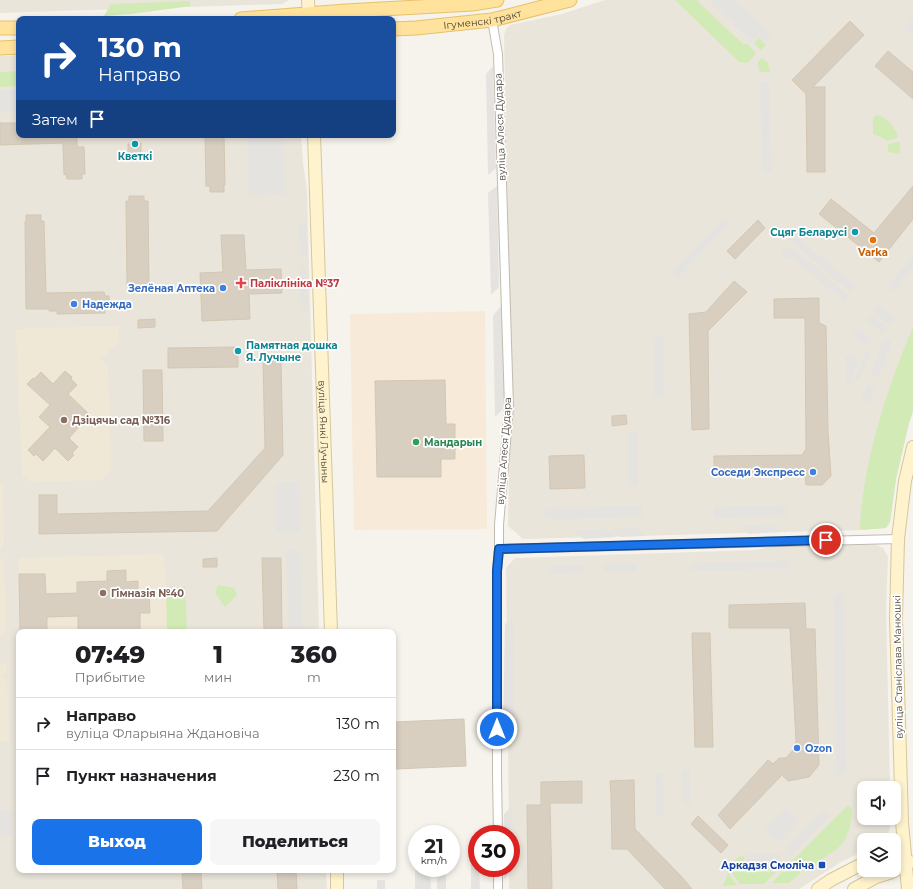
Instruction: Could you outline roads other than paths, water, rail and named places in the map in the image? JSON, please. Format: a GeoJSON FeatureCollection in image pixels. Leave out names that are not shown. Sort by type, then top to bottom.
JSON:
{"type":"FeatureCollection","features":[{"type":"Feature","properties":{"kind":"main road"},"geometry":{"type":"LineString","coordinates":[[308,0],[309,16]]}},
{"type":"Feature","properties":{"kind":"main road","name":"Ігуменскі тракт"},"geometry":{"type":"LineString","coordinates":[[315,16],[346,11],[472,4],[497,0]]}},
{"type":"Feature","properties":{"kind":"main road","name":"Ігуменскі тракт"},"geometry":{"type":"LineString","coordinates":[[396,29],[492,20],[570,0]]}},
{"type":"Feature","properties":{"kind":"main road"},"geometry":{"type":"LineString","coordinates":[[0,28],[16,28]]}},
{"type":"Feature","properties":{"kind":"main road"},"geometry":{"type":"LineString","coordinates":[[0,48],[16,48]]}},
{"type":"Feature","properties":{"kind":"main road","name":"вуліца Янкі Лучыны"},"geometry":{"type":"LineString","coordinates":[[314,138],[331,629]]}},
{"type":"Feature","properties":{"kind":"main road","name":"вуліца Станіслава Манюшкі"},"geometry":{"type":"LineString","coordinates":[[908,889],[909,863],[902,822],[896,618],[898,539],[905,481],[913,447]]}},
{"type":"Feature","properties":{"kind":"main road"},"geometry":{"type":"LineString","coordinates":[[901,833],[902,822]]}},
{"type":"Feature","properties":{"kind":"main road"},"geometry":{"type":"LineString","coordinates":[[854,889],[876,877],[892,872],[909,863]]}},
{"type":"Feature","properties":{"kind":"main road"},"geometry":{"type":"LineString","coordinates":[[818,889],[831,880],[857,867]]}},
{"type":"Feature","properties":{"kind":"main road"},"geometry":{"type":"LineString","coordinates":[[337,873],[337,889]]}},
{"type":"Feature","properties":{"kind":"street","name":"вуліца Алеся Дудара"},"geometry":{"type":"LineString","coordinates":[[492,20],[498,54],[509,408],[499,525],[497,571],[498,825]]}},
{"type":"Feature","properties":{"kind":"street"},"geometry":{"type":"LineString","coordinates":[[499,549],[898,539]]}},
{"type":"Feature","properties":{"kind":"street"},"geometry":{"type":"LineString","coordinates":[[498,877],[498,889]]}},
{"type":"Feature","properties":{"kind":"place","name":"Кветкі"},"geometry":{"type":"Point","coordinates":[135,144]}},
{"type":"Feature","properties":{"kind":"place","name":"Сцяг Беларусі"},"geometry":{"type":"Point","coordinates":[855,232]}},
{"type":"Feature","properties":{"kind":"place","name":"Varka"},"geometry":{"type":"Point","coordinates":[873,240]}},
{"type":"Feature","properties":{"kind":"place","name":"Паліклініка №37"},"geometry":{"type":"Point","coordinates":[241,283]}},
{"type":"Feature","properties":{"kind":"place","name":"Зелёная Аптека"},"geometry":{"type":"Point","coordinates":[223,288]}},
{"type":"Feature","properties":{"kind":"place","name":"Надежда"},"geometry":{"type":"Point","coordinates":[74,304]}},
{"type":"Feature","properties":{"kind":"place","name":"Памятная дошка Я. Лучыне"},"geometry":{"type":"Point","coordinates":[238,351]}},
{"type":"Feature","properties":{"kind":"place","name":"Дзіцячы сад №316"},"geometry":{"type":"Point","coordinates":[64,420]}},
{"type":"Feature","properties":{"kind":"place","name":"Мандарын"},"geometry":{"type":"Point","coordinates":[416,442]}},
{"type":"Feature","properties":{"kind":"place","name":"Соседи Экспресс"},"geometry":{"type":"Point","coordinates":[813,472]}},
{"type":"Feature","properties":{"kind":"place","name":"Гімназія №40"},"geometry":{"type":"Point","coordinates":[103,593]}},
{"type":"Feature","properties":{"kind":"place","name":"Ozon"},"geometry":{"type":"Point","coordinates":[797,748]}},
{"type":"Feature","properties":{"kind":"place","name":"Аркадзя Смоліча"},"geometry":{"type":"Point","coordinates":[822,865]}}]}
